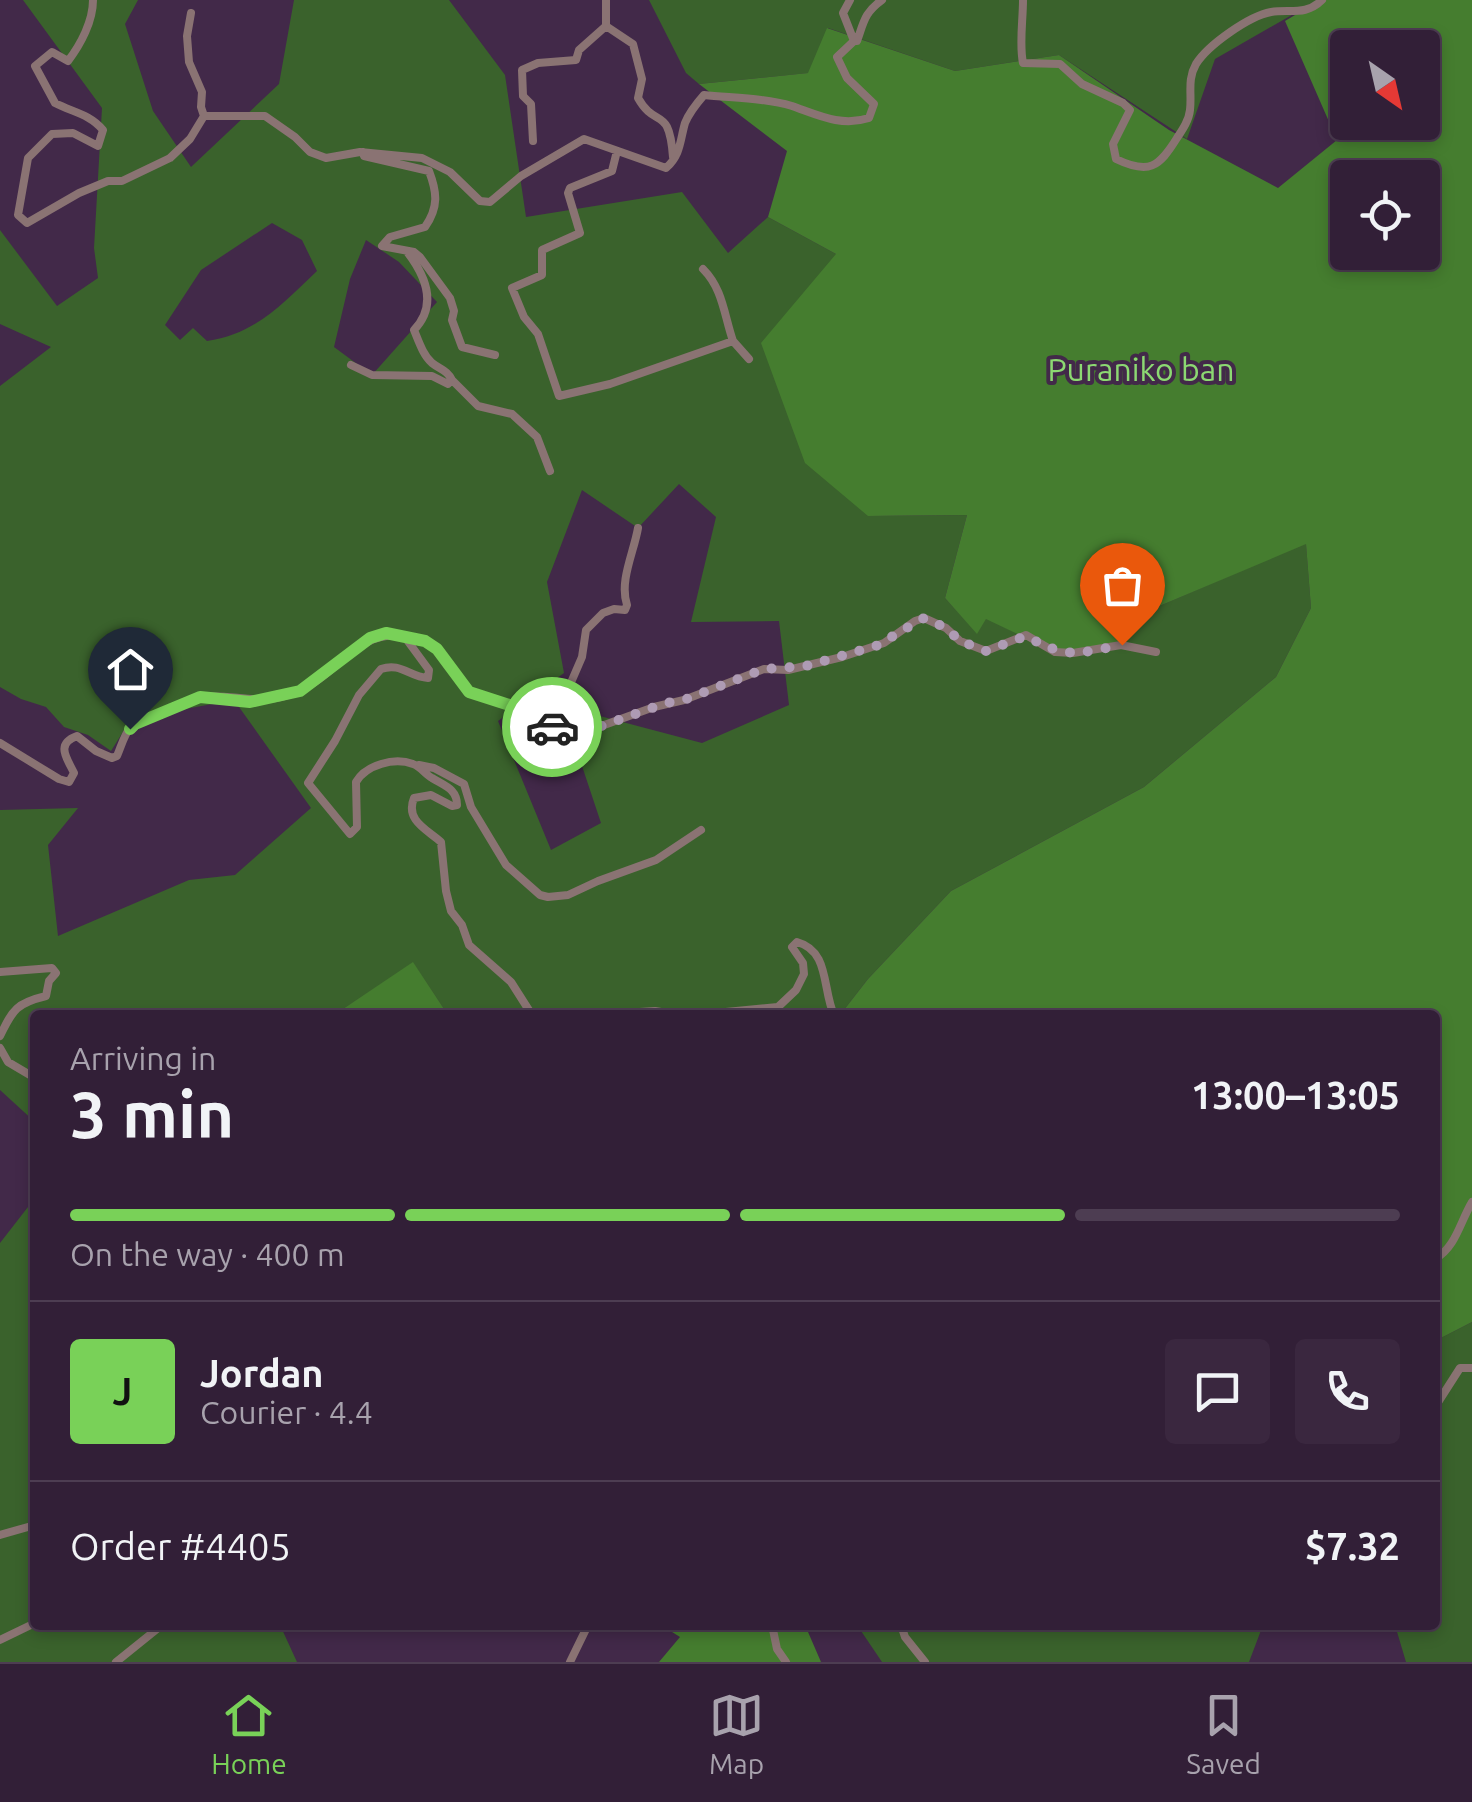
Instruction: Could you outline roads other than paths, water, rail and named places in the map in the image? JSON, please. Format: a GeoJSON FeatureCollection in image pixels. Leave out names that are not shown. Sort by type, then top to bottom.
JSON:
{"type":"FeatureCollection","features":[{"type":"Feature","properties":{"kind":"street"},"geometry":{"type":"LineString","coordinates":[[533,141],[522,70],[538,62],[576,60],[579,50],[606,26],[606,0]]}},
{"type":"Feature","properties":{"kind":"street"},"geometry":{"type":"LineString","coordinates":[[850,0],[842,13],[854,40]]}},
{"type":"Feature","properties":{"kind":"street"},"geometry":{"type":"LineString","coordinates":[[204,116],[265,116],[295,136],[310,152],[326,158],[364,152],[422,158],[450,172],[480,201],[490,202],[522,176],[584,140],[666,168],[674,161],[686,121],[704,95],[792,106],[822,119],[857,122],[869,118],[874,104],[847,78],[837,57],[854,40],[858,41],[860,23],[869,9],[882,0]]}},
{"type":"Feature","properties":{"kind":"street"},"geometry":{"type":"LineString","coordinates":[[1023,0],[1023,63],[1060,64],[1082,84],[1123,103],[1130,110],[1113,144],[1116,159],[1129,166],[1147,168],[1159,164],[1187,122],[1192,75],[1208,51],[1251,19],[1267,12],[1303,11],[1322,0]]}},
{"type":"Feature","properties":{"kind":"street"},"geometry":{"type":"LineString","coordinates":[[96,2],[78,48],[68,60],[52,52],[35,66],[55,103],[82,113],[97,124],[102,138],[98,146],[90,139],[62,131],[41,144],[24,167],[18,215],[26,223],[35,220],[88,189],[122,181],[170,158],[204,116]]}},
{"type":"Feature","properties":{"kind":"street"},"geometry":{"type":"LineString","coordinates":[[192,13],[187,36],[189,62],[202,92],[200,107],[204,116]]}},
{"type":"Feature","properties":{"kind":"street"},"geometry":{"type":"LineString","coordinates":[[606,26],[634,44],[642,78],[638,98],[648,112],[662,118],[669,127],[674,161]]}},
{"type":"Feature","properties":{"kind":"street"},"geometry":{"type":"LineString","coordinates":[[364,152],[364,156],[429,171],[438,194],[432,217],[425,227],[390,236],[382,246],[408,254],[414,252],[450,298],[452,320],[462,346],[495,355]]}},
{"type":"Feature","properties":{"kind":"street"},"geometry":{"type":"LineString","coordinates":[[617,152],[612,171],[570,188],[580,233],[542,250],[542,275],[512,288],[524,317],[538,334],[558,396],[610,384],[733,341]]}},
{"type":"Feature","properties":{"kind":"street"},"geometry":{"type":"LineString","coordinates":[[408,254],[425,280],[426,318],[414,330],[424,353],[448,372],[478,406],[512,414],[537,436],[550,471]]}},
{"type":"Feature","properties":{"kind":"street"},"geometry":{"type":"LineString","coordinates":[[702,269],[713,280],[720,296],[733,341],[749,359]]}},
{"type":"Feature","properties":{"kind":"street"},"geometry":{"type":"LineString","coordinates":[[350,365],[372,375],[432,376],[448,384],[452,380]]}},
{"type":"Feature","properties":{"kind":"street"},"geometry":{"type":"LineString","coordinates":[[571,737],[563,700],[582,657],[586,630],[603,613],[624,610],[627,604],[624,597],[629,559],[638,528]]}},
{"type":"Feature","properties":{"kind":"street"},"geometry":{"type":"LineString","coordinates":[[571,737],[764,669],[806,666],[876,646],[924,618],[946,628],[960,641],[986,651],[1026,636],[1055,652],[1122,645],[1156,652]]}},
{"type":"Feature","properties":{"kind":"street"},"geometry":{"type":"LineString","coordinates":[[0,743],[59,780],[69,782],[74,772],[63,754],[70,738],[77,736],[112,758],[131,726],[200,697],[250,702],[300,691],[370,638],[386,633],[425,641],[437,649],[469,692],[531,712],[571,737]]}},
{"type":"Feature","properties":{"kind":"street"},"geometry":{"type":"LineString","coordinates":[[404,636],[429,670],[428,678],[418,677],[400,666],[381,669],[359,695],[308,783],[350,834],[357,827],[354,796],[359,776],[390,762],[434,768],[464,784],[471,807],[506,865],[548,898],[568,895],[656,860],[701,830]]}},
{"type":"Feature","properties":{"kind":"street"},"geometry":{"type":"LineString","coordinates":[[414,764],[449,787],[458,800],[452,806],[431,795],[414,798],[410,812],[441,842],[451,911],[462,925],[469,946],[511,982],[529,1010]]}},
{"type":"Feature","properties":{"kind":"street"},"geometry":{"type":"LineString","coordinates":[[759,1010],[778,1007],[796,990],[804,974],[803,963],[792,947],[797,942],[818,955],[832,1010]]}},
{"type":"Feature","properties":{"kind":"street"},"geometry":{"type":"LineString","coordinates":[[0,972],[52,968],[56,973],[46,996],[30,998],[22,1004],[10,1015],[0,1036]]}},
{"type":"Feature","properties":{"kind":"street"},"geometry":{"type":"LineString","coordinates":[[0,1048],[20,1072],[30,1076]]}},
{"type":"Feature","properties":{"kind":"street"},"geometry":{"type":"LineString","coordinates":[[1440,1257],[1458,1236],[1458,1226],[1472,1202]]}},
{"type":"Feature","properties":{"kind":"street"},"geometry":{"type":"LineString","coordinates":[[1440,1399],[1460,1368],[1472,1368]]}},
{"type":"Feature","properties":{"kind":"street"},"geometry":{"type":"LineString","coordinates":[[0,1535],[30,1526]]}},
{"type":"Feature","properties":{"kind":"street"},"geometry":{"type":"LineString","coordinates":[[0,1640],[30,1626]]}},
{"type":"Feature","properties":{"kind":"street"},"geometry":{"type":"LineString","coordinates":[[116,1662],[156,1630]]}},
{"type":"Feature","properties":{"kind":"street"},"geometry":{"type":"LineString","coordinates":[[570,1662],[586,1630]]}},
{"type":"Feature","properties":{"kind":"street"},"geometry":{"type":"LineString","coordinates":[[773,1630],[786,1662]]}},
{"type":"Feature","properties":{"kind":"street"},"geometry":{"type":"LineString","coordinates":[[903,1630],[924,1662]]}},
{"type":"Feature","properties":{"kind":"park label","name":"Puraniko ban"},"geometry":{"type":"Point","coordinates":[1141,369]}}]}
